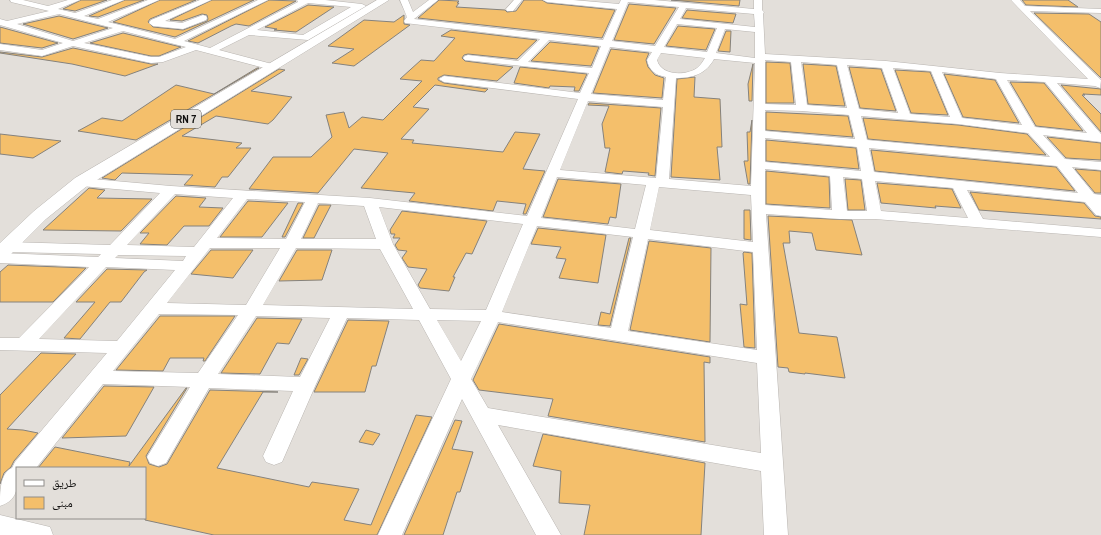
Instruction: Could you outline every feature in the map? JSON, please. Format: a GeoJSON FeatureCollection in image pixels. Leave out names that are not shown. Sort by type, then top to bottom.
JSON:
{"type":"FeatureCollection","features":[{"type":"Feature","properties":{"kind":"main road","name":"RN 7"},"geometry":{"type":"LineString","coordinates":[[3,253],[40,215],[81,182],[272,67],[372,4]]}},
{"type":"Feature","properties":{"kind":"street"},"geometry":{"type":"LineString","coordinates":[[9,0],[28,1],[75,16],[272,67]]}},
{"type":"Feature","properties":{"kind":"street"},"geometry":{"type":"LineString","coordinates":[[2,24],[54,10],[76,0]]}},
{"type":"Feature","properties":{"kind":"street"},"geometry":{"type":"LineString","coordinates":[[75,16],[120,0]]}},
{"type":"Feature","properties":{"kind":"street"},"geometry":{"type":"LineString","coordinates":[[99,22],[155,0]]}},
{"type":"Feature","properties":{"kind":"street"},"geometry":{"type":"LineString","coordinates":[[134,31],[207,0]]}},
{"type":"Feature","properties":{"kind":"street"},"geometry":{"type":"LineString","coordinates":[[176,42],[264,0]]}},
{"type":"Feature","properties":{"kind":"street"},"geometry":{"type":"LineString","coordinates":[[211,51],[304,0],[372,4]]}},
{"type":"Feature","properties":{"kind":"street"},"geometry":{"type":"LineString","coordinates":[[404,0],[411,17]]}},
{"type":"Feature","properties":{"kind":"street"},"geometry":{"type":"LineString","coordinates":[[434,0],[411,17],[408,21],[410,23],[710,56],[760,59],[795,58],[841,63],[886,64],[1000,76],[1100,84]]}},
{"type":"Feature","properties":{"kind":"street"},"geometry":{"type":"LineString","coordinates":[[510,10],[518,0]]}},
{"type":"Feature","properties":{"kind":"street"},"geometry":{"type":"LineString","coordinates":[[547,0],[759,6],[760,59],[758,191],[776,535]]}},
{"type":"Feature","properties":{"kind":"street"},"geometry":{"type":"LineString","coordinates":[[1015,0],[1100,84]]}},
{"type":"Feature","properties":{"kind":"street"},"geometry":{"type":"LineString","coordinates":[[1057,0],[1069,10]]}},
{"type":"Feature","properties":{"kind":"street"},"geometry":{"type":"LineString","coordinates":[[390,535],[461,379],[492,316],[594,71],[625,2]]}},
{"type":"Feature","properties":{"kind":"street"},"geometry":{"type":"LineString","coordinates":[[248,32],[305,38],[372,4]]}},
{"type":"Feature","properties":{"kind":"street"},"geometry":{"type":"LineString","coordinates":[[684,5],[657,50],[652,64],[654,68],[662,73],[671,75],[692,74],[701,70],[710,56],[722,26]]}},
{"type":"Feature","properties":{"kind":"street"},"geometry":{"type":"LineString","coordinates":[[1022,8],[1101,11]]}},
{"type":"Feature","properties":{"kind":"street"},"geometry":{"type":"LineString","coordinates":[[154,22],[183,26],[210,15]]}},
{"type":"Feature","properties":{"kind":"street"},"geometry":{"type":"LineString","coordinates":[[675,21],[760,30]]}},
{"type":"Feature","properties":{"kind":"street"},"geometry":{"type":"LineString","coordinates":[[2,24],[75,44],[151,60],[160,60],[196,47]]}},
{"type":"Feature","properties":{"kind":"street"},"geometry":{"type":"LineString","coordinates":[[0,47],[32,53],[42,53],[124,28]]}},
{"type":"Feature","properties":{"kind":"street"},"geometry":{"type":"LineString","coordinates":[[520,64],[546,38]]}},
{"type":"Feature","properties":{"kind":"street"},"geometry":{"type":"LineString","coordinates":[[468,58],[594,71]]}},
{"type":"Feature","properties":{"kind":"street"},"geometry":{"type":"LineString","coordinates":[[795,58],[802,108]]}},
{"type":"Feature","properties":{"kind":"street"},"geometry":{"type":"LineString","coordinates":[[841,63],[862,143],[875,215]]}},
{"type":"Feature","properties":{"kind":"street"},"geometry":{"type":"LineString","coordinates":[[886,64],[905,116]]}},
{"type":"Feature","properties":{"kind":"street"},"geometry":{"type":"LineString","coordinates":[[935,68],[958,121]]}},
{"type":"Feature","properties":{"kind":"street"},"geometry":{"type":"LineString","coordinates":[[618,336],[642,234],[658,184],[669,104],[671,75]]}},
{"type":"Feature","properties":{"kind":"street"},"geometry":{"type":"LineString","coordinates":[[1000,76],[1030,128],[1096,199],[1101,212]]}},
{"type":"Feature","properties":{"kind":"street"},"geometry":{"type":"LineString","coordinates":[[444,79],[584,97],[669,104]]}},
{"type":"Feature","properties":{"kind":"street"},"geometry":{"type":"LineString","coordinates":[[1048,79],[1099,138]]}},
{"type":"Feature","properties":{"kind":"street"},"geometry":{"type":"LineString","coordinates":[[759,107],[802,108],[905,116],[1030,128],[1099,138]]}},
{"type":"Feature","properties":{"kind":"street"},"geometry":{"type":"LineString","coordinates":[[759,134],[1101,166]]}},
{"type":"Feature","properties":{"kind":"street"},"geometry":{"type":"LineString","coordinates":[[759,165],[1096,199]]}},
{"type":"Feature","properties":{"kind":"street"},"geometry":{"type":"LineString","coordinates":[[836,173],[840,215]]}},
{"type":"Feature","properties":{"kind":"street"},"geometry":{"type":"LineString","coordinates":[[551,174],[658,184],[758,191]]}},
{"type":"Feature","properties":{"kind":"street"},"geometry":{"type":"LineString","coordinates":[[81,182],[243,195],[370,202],[761,248]]}},
{"type":"Feature","properties":{"kind":"street"},"geometry":{"type":"LineString","coordinates":[[958,185],[978,224]]}},
{"type":"Feature","properties":{"kind":"street"},"geometry":{"type":"LineString","coordinates":[[8,345],[102,262],[171,190]]}},
{"type":"Feature","properties":{"kind":"street"},"geometry":{"type":"LineString","coordinates":[[24,467],[154,308],[243,195]]}},
{"type":"Feature","properties":{"kind":"street"},"geometry":{"type":"LineString","coordinates":[[158,457],[204,380],[251,310],[291,244],[314,198]]}},
{"type":"Feature","properties":{"kind":"street"},"geometry":{"type":"LineString","coordinates":[[370,202],[385,244],[549,535]]}},
{"type":"Feature","properties":{"kind":"street"},"geometry":{"type":"LineString","coordinates":[[759,209],[840,215],[875,215],[978,224],[1101,232]]}},
{"type":"Feature","properties":{"kind":"street"},"geometry":{"type":"LineString","coordinates":[[3,253],[291,244],[385,244]]}},
{"type":"Feature","properties":{"kind":"street"},"geometry":{"type":"LineString","coordinates":[[3,253],[102,262],[187,266]]}},
{"type":"Feature","properties":{"kind":"street"},"geometry":{"type":"LineString","coordinates":[[154,308],[492,316],[767,358]]}},
{"type":"Feature","properties":{"kind":"street"},"geometry":{"type":"LineString","coordinates":[[274,456],[306,384],[341,313]]}},
{"type":"Feature","properties":{"kind":"street"},"geometry":{"type":"LineString","coordinates":[[8,345],[122,347]]}},
{"type":"Feature","properties":{"kind":"street"},"geometry":{"type":"LineString","coordinates":[[97,377],[306,384]]}},
{"type":"Feature","properties":{"kind":"street"},"geometry":{"type":"LineString","coordinates":[[482,415],[773,464]]}},
{"type":"Feature","properties":{"kind":"street"},"geometry":{"type":"LineString","coordinates":[[0,496],[16,476]]}},
{"type":"Feature","properties":{"kind":"street"},"geometry":{"type":"LineString","coordinates":[[0,525],[41,535]]}},
{"type":"Feature","properties":{"kind":"building"},"geometry":{"type":"Polygon","coordinates":[[[81,0],[107,0],[75,11],[63,9],[81,0]]]}},
{"type":"Feature","properties":{"kind":"building"},"geometry":{"type":"Polygon","coordinates":[[[125,0],[144,0],[98,17],[89,16],[125,0]]]}},
{"type":"Feature","properties":{"kind":"building"},"geometry":{"type":"Polygon","coordinates":[[[160,0],[196,0],[150,19],[148,22],[153,27],[183,30],[207,21],[207,15],[202,14],[182,21],[170,20],[212,0],[254,0],[175,37],[113,22],[160,0]]]}},
{"type":"Feature","properties":{"kind":"building"},"geometry":{"type":"Polygon","coordinates":[[[269,0],[296,1],[249,26],[236,24],[198,43],[188,41],[269,0]]]}},
{"type":"Feature","properties":{"kind":"building"},"geometry":{"type":"Polygon","coordinates":[[[439,0],[459,1],[456,7],[505,10],[507,12],[516,11],[524,0],[542,0],[547,3],[615,10],[602,38],[418,18],[439,0]]]}},
{"type":"Feature","properties":{"kind":"building"},"geometry":{"type":"Polygon","coordinates":[[[671,0],[740,0],[739,6],[671,0]]]}},
{"type":"Feature","properties":{"kind":"building"},"geometry":{"type":"Polygon","coordinates":[[[1022,0],[1068,0],[1078,7],[1026,5],[1022,0]]]}},
{"type":"Feature","properties":{"kind":"building"},"geometry":{"type":"Polygon","coordinates":[[[629,4],[676,8],[654,44],[614,40],[629,4]]]}},
{"type":"Feature","properties":{"kind":"building"},"geometry":{"type":"Polygon","coordinates":[[[308,5],[334,7],[296,32],[274,30],[277,29],[265,27],[308,5]]]}},
{"type":"Feature","properties":{"kind":"building"},"geometry":{"type":"Polygon","coordinates":[[[687,10],[736,14],[733,23],[682,18],[687,10]]]}},
{"type":"Feature","properties":{"kind":"building"},"geometry":{"type":"Polygon","coordinates":[[[1034,13],[1089,14],[1101,22],[1101,78],[1034,13]]]}},
{"type":"Feature","properties":{"kind":"building"},"geometry":{"type":"Polygon","coordinates":[[[404,15],[404,24],[410,25],[354,66],[332,63],[354,49],[328,46],[364,20],[394,22],[404,15]]]}},
{"type":"Feature","properties":{"kind":"building"},"geometry":{"type":"Polygon","coordinates":[[[59,16],[108,28],[73,39],[23,24],[59,16]]]}},
{"type":"Feature","properties":{"kind":"building"},"geometry":{"type":"Polygon","coordinates":[[[678,26],[715,29],[706,50],[666,46],[678,26]]]}},
{"type":"Feature","properties":{"kind":"building"},"geometry":{"type":"Polygon","coordinates":[[[0,27],[58,43],[42,48],[0,43],[0,27]]]}},
{"type":"Feature","properties":{"kind":"building"},"geometry":{"type":"Polygon","coordinates":[[[451,30],[537,40],[517,59],[468,54],[464,55],[462,58],[465,61],[513,67],[497,81],[444,75],[438,78],[438,80],[444,83],[488,89],[485,92],[435,85],[413,107],[429,109],[401,139],[414,140],[412,143],[503,152],[515,132],[540,134],[523,169],[545,171],[526,214],[523,214],[526,204],[497,201],[493,211],[409,201],[415,193],[361,188],[388,153],[354,149],[318,193],[249,189],[273,157],[311,157],[332,137],[326,115],[344,112],[349,128],[362,117],[383,120],[422,81],[400,79],[421,60],[434,61],[455,38],[441,36],[451,30]]]}},
{"type":"Feature","properties":{"kind":"building"},"geometry":{"type":"Polygon","coordinates":[[[726,31],[731,31],[730,52],[718,51],[726,31]]]}},
{"type":"Feature","properties":{"kind":"building"},"geometry":{"type":"Polygon","coordinates":[[[123,33],[181,47],[159,56],[151,56],[90,43],[123,33]]]}},
{"type":"Feature","properties":{"kind":"building"},"geometry":{"type":"Polygon","coordinates":[[[550,42],[599,47],[591,66],[531,61],[550,42]]]}},
{"type":"Feature","properties":{"kind":"building"},"geometry":{"type":"Polygon","coordinates":[[[73,48],[151,64],[158,64],[125,76],[72,64],[0,53],[42,57],[73,48]]]}},
{"type":"Feature","properties":{"kind":"building"},"geometry":{"type":"Polygon","coordinates":[[[611,49],[649,53],[646,60],[648,67],[655,75],[664,78],[662,98],[593,93],[611,49]]]}},
{"type":"Feature","properties":{"kind":"building"},"geometry":{"type":"Polygon","coordinates":[[[766,62],[790,63],[794,103],[766,103],[766,62]]]}},
{"type":"Feature","properties":{"kind":"building"},"geometry":{"type":"Polygon","coordinates":[[[753,64],[752,101],[749,101],[748,84],[753,64]]]}},
{"type":"Feature","properties":{"kind":"building"},"geometry":{"type":"Polygon","coordinates":[[[803,64],[836,66],[845,106],[808,104],[803,64]]]}},
{"type":"Feature","properties":{"kind":"building"},"geometry":{"type":"Polygon","coordinates":[[[520,67],[587,74],[579,91],[574,91],[575,87],[550,86],[549,88],[514,83],[520,67]]]}},
{"type":"Feature","properties":{"kind":"building"},"geometry":{"type":"Polygon","coordinates":[[[849,67],[881,69],[896,111],[860,108],[849,67]]]}},
{"type":"Feature","properties":{"kind":"building"},"geometry":{"type":"Polygon","coordinates":[[[259,68],[136,140],[78,131],[102,118],[122,121],[176,85],[214,94],[259,68]]]}},
{"type":"Feature","properties":{"kind":"building"},"geometry":{"type":"Polygon","coordinates":[[[279,69],[285,70],[251,91],[292,97],[268,124],[216,116],[182,136],[242,143],[236,148],[251,148],[228,177],[222,177],[215,187],[184,185],[193,175],[122,173],[115,180],[102,178],[279,69]]]}},
{"type":"Feature","properties":{"kind":"building"},"geometry":{"type":"Polygon","coordinates":[[[895,70],[930,72],[948,115],[911,113],[895,70]]]}},
{"type":"Feature","properties":{"kind":"building"},"geometry":{"type":"Polygon","coordinates":[[[944,74],[995,80],[1019,123],[963,117],[944,74]]]}},
{"type":"Feature","properties":{"kind":"building"},"geometry":{"type":"Polygon","coordinates":[[[695,77],[694,97],[720,99],[722,147],[717,147],[720,180],[671,177],[677,79],[695,77]]]}},
{"type":"Feature","properties":{"kind":"building"},"geometry":{"type":"Polygon","coordinates":[[[1010,82],[1044,83],[1083,131],[1036,126],[1010,82]]]}},
{"type":"Feature","properties":{"kind":"building"},"geometry":{"type":"Polygon","coordinates":[[[1061,85],[1101,89],[1101,95],[1082,95],[1101,114],[1101,132],[1061,85]]]}},
{"type":"Feature","properties":{"kind":"building"},"geometry":{"type":"Polygon","coordinates":[[[589,103],[661,108],[655,176],[648,175],[649,173],[623,171],[622,174],[605,172],[610,148],[605,148],[602,124],[609,106],[588,105],[589,103]]]}},
{"type":"Feature","properties":{"kind":"building"},"geometry":{"type":"Polygon","coordinates":[[[766,112],[848,116],[853,137],[766,130],[766,112]]]}},
{"type":"Feature","properties":{"kind":"building"},"geometry":{"type":"Polygon","coordinates":[[[863,118],[958,125],[1027,134],[1046,155],[868,139],[863,118]]]}},
{"type":"Feature","properties":{"kind":"building"},"geometry":{"type":"Polygon","coordinates":[[[752,120],[750,184],[748,184],[744,161],[748,161],[747,132],[750,132],[752,120]]]}},
{"type":"Feature","properties":{"kind":"building"},"geometry":{"type":"Polygon","coordinates":[[[0,134],[61,141],[33,158],[0,154],[0,134]]]}},
{"type":"Feature","properties":{"kind":"building"},"geometry":{"type":"Polygon","coordinates":[[[1047,137],[1101,143],[1101,160],[1066,158],[1047,137]]]}},
{"type":"Feature","properties":{"kind":"building"},"geometry":{"type":"Polygon","coordinates":[[[766,140],[856,148],[859,169],[766,161],[766,140]]]}},
{"type":"Feature","properties":{"kind":"building"},"geometry":{"type":"Polygon","coordinates":[[[871,150],[1056,167],[1075,191],[875,171],[871,150]]]}},
{"type":"Feature","properties":{"kind":"building"},"geometry":{"type":"Polygon","coordinates":[[[1075,169],[1101,171],[1101,193],[1095,193],[1075,169]]]}},
{"type":"Feature","properties":{"kind":"building"},"geometry":{"type":"Polygon","coordinates":[[[766,171],[829,177],[830,208],[766,204],[766,171]]]}},
{"type":"Feature","properties":{"kind":"building"},"geometry":{"type":"Polygon","coordinates":[[[558,179],[621,184],[616,218],[610,217],[608,224],[543,217],[558,179]]]}},
{"type":"Feature","properties":{"kind":"building"},"geometry":{"type":"Polygon","coordinates":[[[845,179],[861,180],[865,210],[848,210],[845,179]]]}},
{"type":"Feature","properties":{"kind":"building"},"geometry":{"type":"Polygon","coordinates":[[[877,183],[952,189],[961,208],[935,206],[936,208],[881,203],[877,183]]]}},
{"type":"Feature","properties":{"kind":"building"},"geometry":{"type":"Polygon","coordinates":[[[89,188],[105,190],[97,198],[152,199],[121,231],[43,230],[89,188]]]}},
{"type":"Feature","properties":{"kind":"building"},"geometry":{"type":"Polygon","coordinates":[[[970,192],[1084,203],[1095,216],[1101,217],[1101,219],[979,210],[970,192]]]}},
{"type":"Feature","properties":{"kind":"building"},"geometry":{"type":"Polygon","coordinates":[[[176,196],[206,198],[199,207],[223,208],[209,226],[184,226],[167,245],[140,244],[149,233],[140,233],[176,196]]]}},
{"type":"Feature","properties":{"kind":"building"},"geometry":{"type":"Polygon","coordinates":[[[248,201],[288,203],[262,237],[220,237],[248,201]]]}},
{"type":"Feature","properties":{"kind":"building"},"geometry":{"type":"Polygon","coordinates":[[[298,203],[303,203],[285,237],[282,237],[298,203]]]}},
{"type":"Feature","properties":{"kind":"building"},"geometry":{"type":"Polygon","coordinates":[[[319,205],[331,205],[314,238],[303,238],[319,205]]]}},
{"type":"Feature","properties":{"kind":"building"},"geometry":{"type":"Polygon","coordinates":[[[744,210],[750,210],[751,240],[744,239],[744,210]]]}},
{"type":"Feature","properties":{"kind":"building"},"geometry":{"type":"Polygon","coordinates":[[[402,211],[487,221],[472,254],[466,253],[453,277],[455,277],[449,291],[420,288],[418,285],[427,269],[408,267],[402,258],[407,251],[398,250],[395,245],[400,238],[393,238],[395,234],[391,234],[390,230],[402,211]]]}},
{"type":"Feature","properties":{"kind":"building"},"geometry":{"type":"Polygon","coordinates":[[[768,216],[852,220],[862,255],[816,250],[812,233],[789,231],[790,243],[783,243],[799,333],[837,337],[845,378],[789,372],[788,368],[778,367],[768,216]]]}},
{"type":"Feature","properties":{"kind":"building"},"geometry":{"type":"Polygon","coordinates":[[[538,228],[606,235],[598,283],[559,278],[566,259],[556,258],[561,247],[531,244],[538,228]]]}},
{"type":"Feature","properties":{"kind":"building"},"geometry":{"type":"Polygon","coordinates":[[[629,238],[631,238],[610,326],[598,325],[601,312],[610,314],[629,238]]]}},
{"type":"Feature","properties":{"kind":"building"},"geometry":{"type":"Polygon","coordinates":[[[649,241],[711,248],[710,342],[630,330],[649,241]]]}},
{"type":"Feature","properties":{"kind":"building"},"geometry":{"type":"Polygon","coordinates":[[[211,250],[253,250],[233,278],[191,274],[211,250]]]}},
{"type":"Feature","properties":{"kind":"building"},"geometry":{"type":"Polygon","coordinates":[[[297,250],[332,250],[322,280],[279,281],[297,250]]]}},
{"type":"Feature","properties":{"kind":"building"},"geometry":{"type":"Polygon","coordinates":[[[744,252],[752,253],[755,348],[744,347],[740,304],[747,305],[744,252]]]}},
{"type":"Feature","properties":{"kind":"building"},"geometry":{"type":"Polygon","coordinates":[[[8,265],[86,268],[53,302],[0,302],[0,272],[8,265]]]}},
{"type":"Feature","properties":{"kind":"building"},"geometry":{"type":"Polygon","coordinates":[[[107,269],[147,270],[121,302],[110,302],[80,339],[64,338],[95,302],[76,302],[107,269]]]}},
{"type":"Feature","properties":{"kind":"building"},"geometry":{"type":"Polygon","coordinates":[[[160,316],[235,316],[205,361],[203,361],[204,358],[170,358],[163,371],[116,370],[160,316]]]}},
{"type":"Feature","properties":{"kind":"building"},"geometry":{"type":"Polygon","coordinates":[[[257,318],[302,319],[289,344],[277,343],[260,374],[221,373],[257,318]]]}},
{"type":"Feature","properties":{"kind":"building"},"geometry":{"type":"Polygon","coordinates":[[[348,320],[389,321],[376,366],[372,366],[365,392],[314,392],[348,320]]]}},
{"type":"Feature","properties":{"kind":"building"},"geometry":{"type":"Polygon","coordinates":[[[499,324],[710,357],[710,363],[704,362],[705,442],[548,416],[553,399],[479,390],[473,380],[499,324]]]}},
{"type":"Feature","properties":{"kind":"building"},"geometry":{"type":"Polygon","coordinates":[[[41,353],[76,354],[7,429],[38,433],[14,461],[11,467],[4,473],[0,484],[0,395],[41,353]]]}},
{"type":"Feature","properties":{"kind":"building"},"geometry":{"type":"Polygon","coordinates":[[[301,358],[308,359],[299,375],[294,375],[301,358]]]}},
{"type":"Feature","properties":{"kind":"building"},"geometry":{"type":"Polygon","coordinates":[[[104,386],[154,387],[126,436],[62,438],[104,386]]]}},
{"type":"Feature","properties":{"kind":"building"},"geometry":{"type":"Polygon","coordinates":[[[186,388],[146,456],[149,464],[159,467],[167,464],[210,390],[278,392],[263,392],[217,468],[309,487],[312,482],[359,489],[344,520],[371,525],[416,415],[432,417],[377,535],[214,535],[145,520],[146,467],[39,467],[55,447],[130,462],[129,466],[186,388]]]}},
{"type":"Feature","properties":{"kind":"building"},"geometry":{"type":"Polygon","coordinates":[[[455,420],[462,421],[452,449],[473,452],[460,492],[457,492],[443,535],[404,535],[455,420]]]}},
{"type":"Feature","properties":{"kind":"building"},"geometry":{"type":"Polygon","coordinates":[[[366,430],[380,434],[373,445],[359,442],[366,430]]]}},
{"type":"Feature","properties":{"kind":"building"},"geometry":{"type":"Polygon","coordinates":[[[543,434],[705,463],[701,535],[584,535],[590,505],[559,503],[561,471],[533,466],[543,434]]]}}]}
